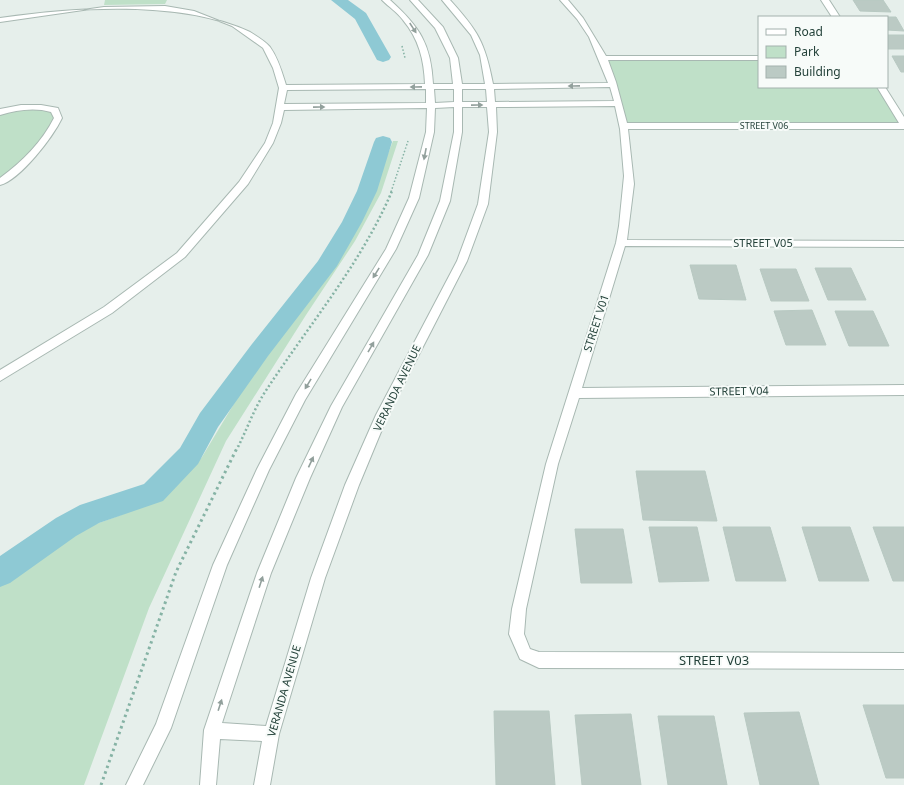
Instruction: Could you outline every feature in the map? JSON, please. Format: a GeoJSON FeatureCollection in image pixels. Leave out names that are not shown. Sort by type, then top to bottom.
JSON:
{"type":"FeatureCollection","features":[{"type":"Feature","properties":{"kind":"street"},"geometry":{"type":"LineString","coordinates":[[134,785],[163,728],[220,565],[263,469],[300,397],[391,249],[414,198],[430,132],[431,106],[428,60],[415,30],[405,17],[386,0]]}},
{"type":"Feature","properties":{"kind":"street"},"geometry":{"type":"LineString","coordinates":[[208,785],[212,730],[264,573],[303,478],[337,406],[423,255],[446,202],[458,132],[459,105],[454,58],[446,40],[427,12],[414,0]]}},
{"type":"Feature","properties":{"kind":"street","name":"VERANDA AVENUE"},"geometry":{"type":"LineString","coordinates":[[262,785],[271,734],[318,578],[352,485],[382,415],[462,261],[483,204],[493,132],[490,86],[484,55],[475,36],[466,22],[446,0]]}},
{"type":"Feature","properties":{"kind":"street","name":"STREET V01"},"geometry":{"type":"LineString","coordinates":[[526,654],[516,634],[519,609],[552,464],[621,243],[626,214],[629,177],[623,126],[613,85],[603,58],[594,41],[582,22],[564,0]]}},
{"type":"Feature","properties":{"kind":"street"},"geometry":{"type":"LineString","coordinates":[[825,0],[835,16]]}},
{"type":"Feature","properties":{"kind":"street"},"geometry":{"type":"LineString","coordinates":[[0,20],[104,5],[165,4],[196,9],[235,24],[266,47],[278,68],[283,88],[277,123],[269,143],[243,184],[181,255],[108,310],[0,376]]}},
{"type":"Feature","properties":{"kind":"street"},"geometry":{"type":"LineString","coordinates":[[603,58],[758,58]]}},
{"type":"Feature","properties":{"kind":"street"},"geometry":{"type":"LineString","coordinates":[[283,88],[613,85]]}},
{"type":"Feature","properties":{"kind":"street"},"geometry":{"type":"LineString","coordinates":[[882,88],[904,125]]}},
{"type":"Feature","properties":{"kind":"street"},"geometry":{"type":"LineString","coordinates":[[280,107],[618,103]]}},
{"type":"Feature","properties":{"kind":"street"},"geometry":{"type":"LineString","coordinates":[[0,112],[19,107],[41,106],[55,110],[58,118],[54,130],[14,172],[0,182]]}},
{"type":"Feature","properties":{"kind":"street","name":"STREET V06"},"geometry":{"type":"LineString","coordinates":[[623,126],[904,125]]}},
{"type":"Feature","properties":{"kind":"street","name":"STREET V05"},"geometry":{"type":"LineString","coordinates":[[621,243],[904,244]]}},
{"type":"Feature","properties":{"kind":"street","name":"STREET V04"},"geometry":{"type":"LineString","coordinates":[[574,393],[904,390]]}},
{"type":"Feature","properties":{"kind":"street","name":"STREET V03"},"geometry":{"type":"LineString","coordinates":[[526,654],[539,660],[904,661]]}},
{"type":"Feature","properties":{"kind":"street"},"geometry":{"type":"LineString","coordinates":[[212,730],[271,734]]}},
{"type":"Feature","properties":{"kind":"path"},"geometry":{"type":"LineString","coordinates":[[101,785],[176,572],[264,394],[362,250],[380,219],[396,181],[408,141]]}},
{"type":"Feature","properties":{"kind":"green space"},"geometry":{"type":"Polygon","coordinates":[[[105,0],[167,0],[165,4],[104,5],[105,0]]]}},
{"type":"Feature","properties":{"kind":"green space"},"geometry":{"type":"Polygon","coordinates":[[[603,58],[758,58],[758,88],[882,88],[904,124],[623,126],[603,58]]]}},
{"type":"Feature","properties":{"kind":"green space"},"geometry":{"type":"Polygon","coordinates":[[[19,107],[55,110],[54,129],[0,182],[0,112],[19,107]]]}},
{"type":"Feature","properties":{"kind":"green space"},"geometry":{"type":"Polygon","coordinates":[[[393,141],[398,141],[381,193],[355,241],[226,441],[149,608],[84,785],[0,785],[0,582],[74,532],[121,515],[161,498],[202,457],[241,392],[323,278],[363,217],[393,141]]]}},
{"type":"Feature","properties":{"kind":"building"},"geometry":{"type":"Polygon","coordinates":[[[853,0],[883,0],[891,12],[860,11],[853,0]]]}},
{"type":"Feature","properties":{"kind":"building"},"geometry":{"type":"Polygon","coordinates":[[[888,17],[896,17],[904,31],[888,30],[888,17]]]}},
{"type":"Feature","properties":{"kind":"building"},"geometry":{"type":"Polygon","coordinates":[[[888,35],[904,35],[904,49],[888,49],[888,35]]]}},
{"type":"Feature","properties":{"kind":"building"},"geometry":{"type":"Polygon","coordinates":[[[892,56],[904,56],[904,72],[901,72],[892,56]]]}},
{"type":"Feature","properties":{"kind":"building"},"geometry":{"type":"Polygon","coordinates":[[[690,265],[736,265],[746,300],[699,299],[690,265]]]}},
{"type":"Feature","properties":{"kind":"building"},"geometry":{"type":"Polygon","coordinates":[[[815,268],[851,268],[866,300],[828,300],[815,268]]]}},
{"type":"Feature","properties":{"kind":"building"},"geometry":{"type":"Polygon","coordinates":[[[760,269],[796,269],[809,301],[771,301],[760,269]]]}},
{"type":"Feature","properties":{"kind":"building"},"geometry":{"type":"Polygon","coordinates":[[[812,310],[826,345],[786,345],[774,311],[812,310]]]}},
{"type":"Feature","properties":{"kind":"building"},"geometry":{"type":"Polygon","coordinates":[[[835,311],[873,311],[889,346],[849,346],[835,311]]]}},
{"type":"Feature","properties":{"kind":"building"},"geometry":{"type":"Polygon","coordinates":[[[636,471],[705,471],[717,521],[643,520],[636,471]]]}},
{"type":"Feature","properties":{"kind":"building"},"geometry":{"type":"Polygon","coordinates":[[[649,527],[697,527],[709,581],[659,582],[649,527]]]}},
{"type":"Feature","properties":{"kind":"building"},"geometry":{"type":"Polygon","coordinates":[[[723,527],[770,527],[786,581],[736,581],[723,527]]]}},
{"type":"Feature","properties":{"kind":"building"},"geometry":{"type":"Polygon","coordinates":[[[802,527],[850,527],[869,581],[819,581],[802,527]]]}},
{"type":"Feature","properties":{"kind":"building"},"geometry":{"type":"Polygon","coordinates":[[[873,527],[904,527],[904,581],[893,581],[873,527]]]}},
{"type":"Feature","properties":{"kind":"building"},"geometry":{"type":"Polygon","coordinates":[[[575,529],[623,529],[632,583],[581,583],[575,529]]]}},
{"type":"Feature","properties":{"kind":"building"},"geometry":{"type":"Polygon","coordinates":[[[863,705],[904,705],[904,778],[886,778],[863,705]]]}},
{"type":"Feature","properties":{"kind":"building"},"geometry":{"type":"Polygon","coordinates":[[[494,711],[549,711],[555,785],[496,785],[494,711]]]}},
{"type":"Feature","properties":{"kind":"building"},"geometry":{"type":"Polygon","coordinates":[[[799,712],[819,785],[760,785],[744,713],[799,712]]]}},
{"type":"Feature","properties":{"kind":"building"},"geometry":{"type":"Polygon","coordinates":[[[631,714],[641,785],[582,785],[575,715],[631,714]]]}},
{"type":"Feature","properties":{"kind":"building"},"geometry":{"type":"Polygon","coordinates":[[[658,716],[714,716],[727,785],[668,785],[658,716]]]}},
{"type":"Feature","properties":{"kind":"waterway"},"geometry":{"type":"LineString","coordinates":[[338,0],[361,16],[383,57]]}},
{"type":"Feature","properties":{"kind":"waterway"},"geometry":{"type":"LineString","coordinates":[[0,573],[66,527],[90,514],[153,493],[189,456],[209,420],[260,350],[326,266],[352,222],[367,191],[383,142]]}}]}
